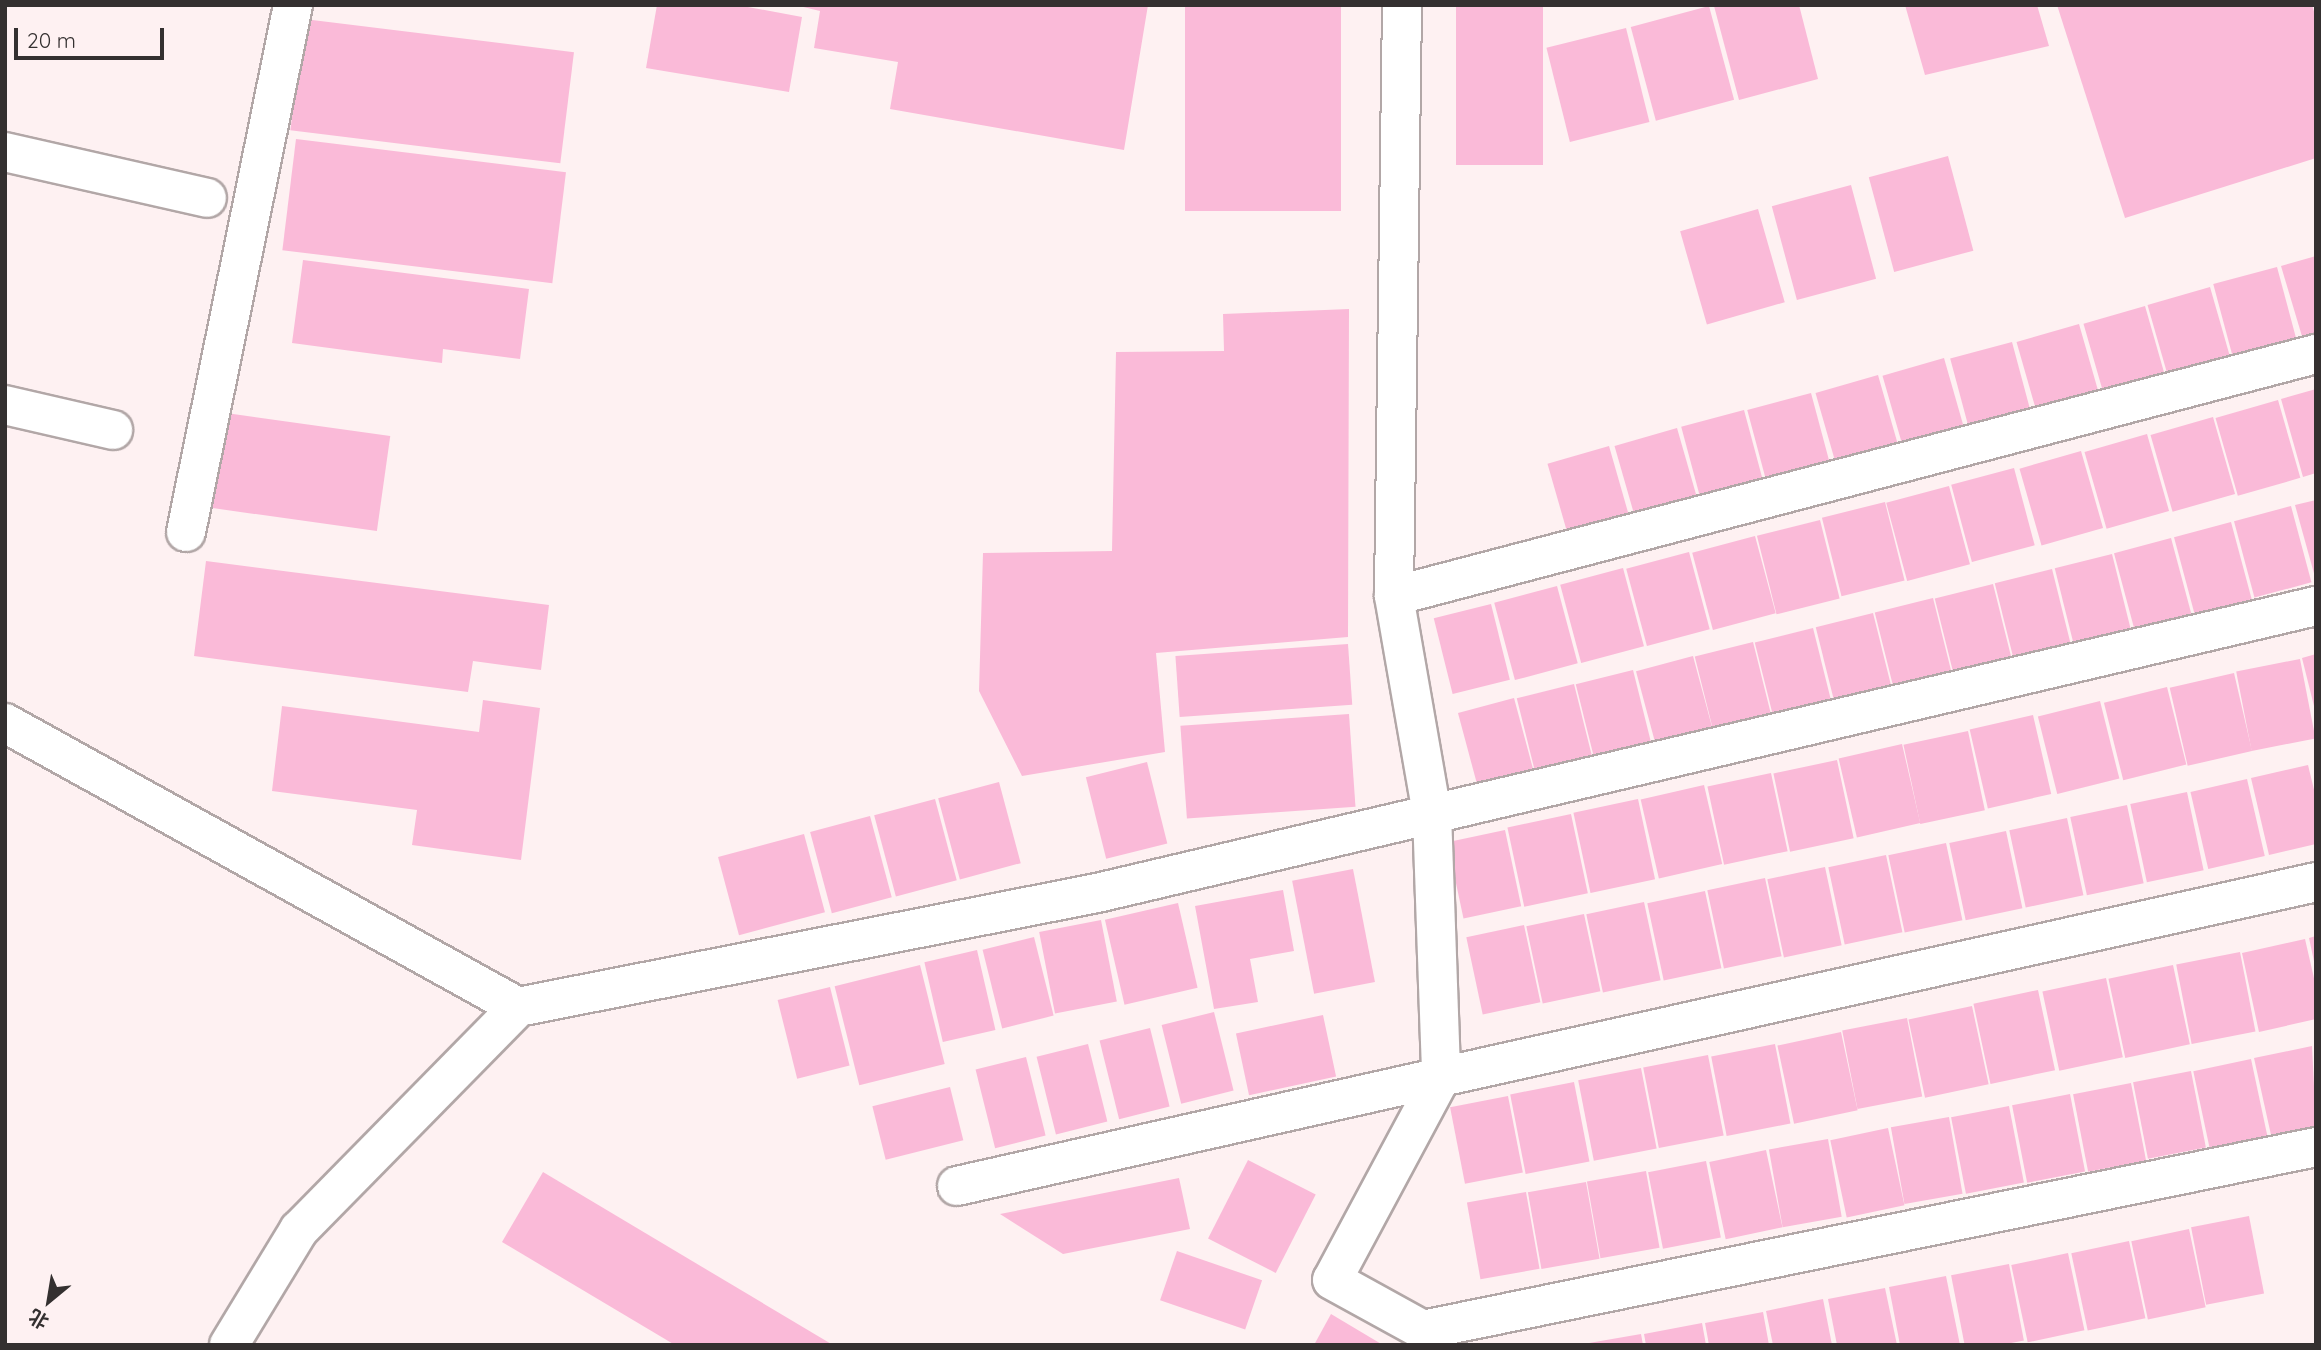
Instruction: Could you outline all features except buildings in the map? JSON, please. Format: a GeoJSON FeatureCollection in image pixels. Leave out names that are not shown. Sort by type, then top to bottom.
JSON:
{"type":"FeatureCollection","features":[{"type":"Feature","properties":{"kind":"street"},"geometry":{"type":"LineString","coordinates":[[186,533],[292,5]]}},
{"type":"Feature","properties":{"kind":"street"},"geometry":{"type":"LineString","coordinates":[[1402,5],[1394,596],[1432,813],[1441,1077],[1332,1280],[1423,1330],[2316,1147]]}},
{"type":"Feature","properties":{"kind":"street"},"geometry":{"type":"LineString","coordinates":[[5,152],[207,198]]}},
{"type":"Feature","properties":{"kind":"street"},"geometry":{"type":"LineString","coordinates":[[1394,596],[2316,354]]}},
{"type":"Feature","properties":{"kind":"street"},"geometry":{"type":"LineString","coordinates":[[5,405],[113,430]]}},
{"type":"Feature","properties":{"kind":"street"},"geometry":{"type":"LineString","coordinates":[[229,1345],[299,1230],[517,1007],[1097,893],[2316,606]]}},
{"type":"Feature","properties":{"kind":"street"},"geometry":{"type":"LineString","coordinates":[[5,723],[517,1007]]}},
{"type":"Feature","properties":{"kind":"street"},"geometry":{"type":"LineString","coordinates":[[957,1186],[2316,882]]}}]}
